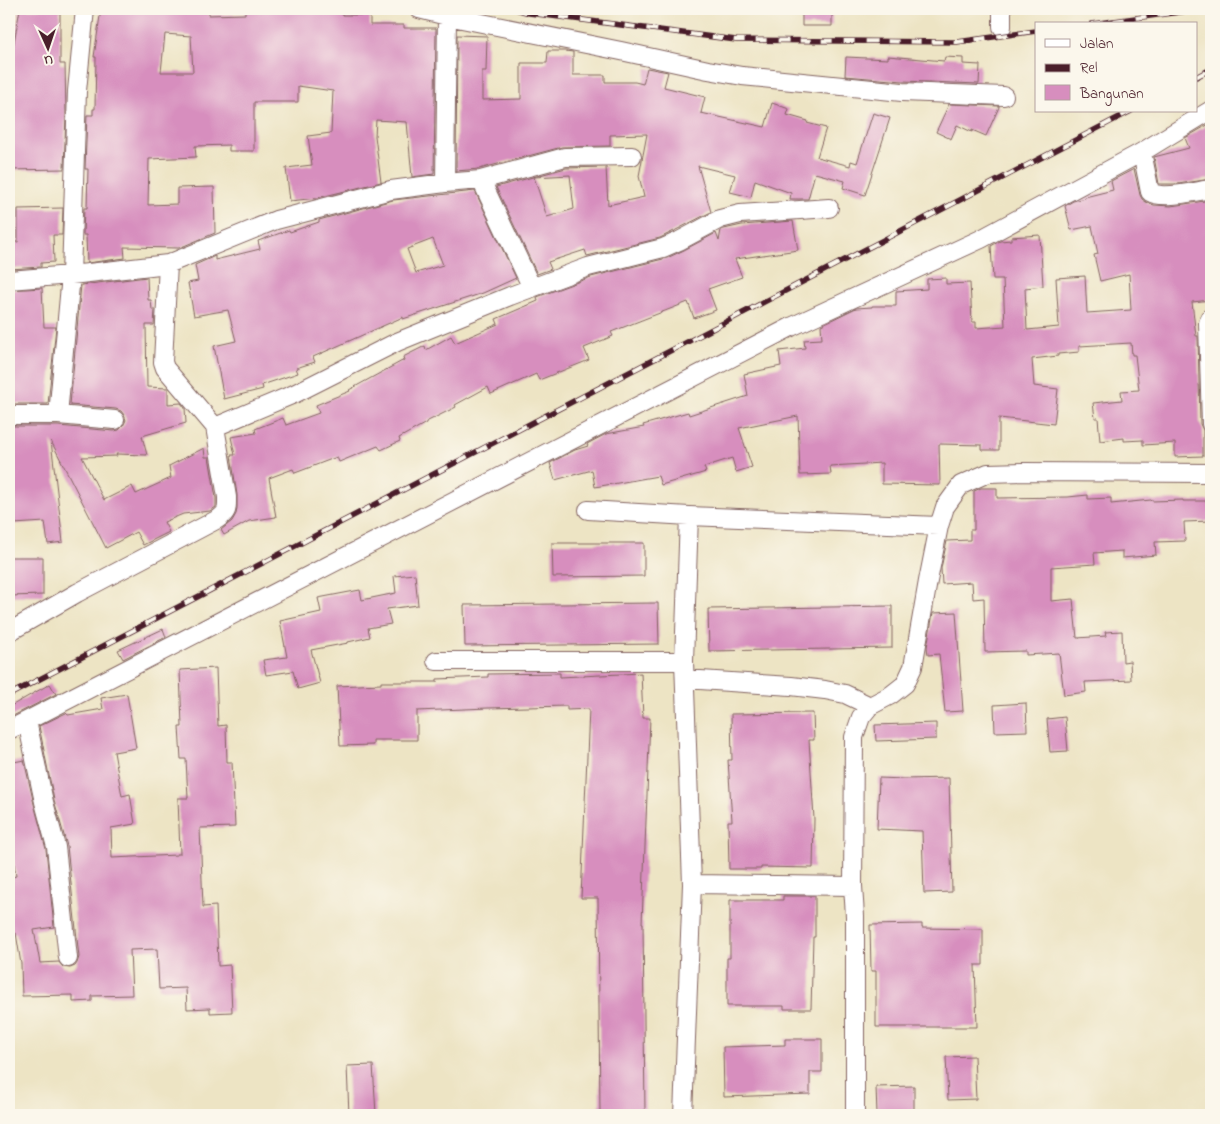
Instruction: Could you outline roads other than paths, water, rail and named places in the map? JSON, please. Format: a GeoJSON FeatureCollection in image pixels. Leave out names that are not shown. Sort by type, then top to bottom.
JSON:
{"type":"FeatureCollection","features":[{"type":"Feature","properties":{"kind":"street"},"geometry":{"type":"LineString","coordinates":[[58,415],[71,275],[76,91],[85,9]]}},
{"type":"Feature","properties":{"kind":"street"},"geometry":{"type":"LineString","coordinates":[[420,9],[742,76],[902,92],[1004,96]]}},
{"type":"Feature","properties":{"kind":"street"},"geometry":{"type":"LineString","coordinates":[[1002,9],[1002,27]]}},
{"type":"Feature","properties":{"kind":"street"},"geometry":{"type":"LineString","coordinates":[[445,183],[447,16]]}},
{"type":"Feature","properties":{"kind":"street"},"geometry":{"type":"LineString","coordinates":[[9,730],[791,327],[981,239],[1142,152],[1211,110]]}},
{"type":"Feature","properties":{"kind":"street"},"geometry":{"type":"LineString","coordinates":[[1142,152],[1150,192],[1154,195],[1163,196],[1211,189]]}},
{"type":"Feature","properties":{"kind":"street"},"geometry":{"type":"LineString","coordinates":[[9,280],[168,264],[276,220],[392,190],[481,180],[565,158],[632,156]]}},
{"type":"Feature","properties":{"kind":"street"},"geometry":{"type":"LineString","coordinates":[[481,180],[532,288]]}},
{"type":"Feature","properties":{"kind":"street"},"geometry":{"type":"LineString","coordinates":[[215,428],[294,394],[397,342],[588,267],[663,248],[720,219],[740,214],[829,208]]}},
{"type":"Feature","properties":{"kind":"street"},"geometry":{"type":"LineString","coordinates":[[9,632],[77,593],[225,514],[227,497],[215,428],[165,368],[163,362],[168,264]]}},
{"type":"Feature","properties":{"kind":"street"},"geometry":{"type":"LineString","coordinates":[[1211,317],[1208,323],[1211,424]]}},
{"type":"Feature","properties":{"kind":"street"},"geometry":{"type":"LineString","coordinates":[[9,415],[58,415],[115,420]]}},
{"type":"Feature","properties":{"kind":"street"},"geometry":{"type":"LineString","coordinates":[[855,1115],[854,737],[860,717],[870,706],[891,695],[905,684],[913,667],[928,581],[945,506],[961,485],[988,473],[1211,474]]}},
{"type":"Feature","properties":{"kind":"street"},"geometry":{"type":"LineString","coordinates":[[588,510],[939,526]]}},
{"type":"Feature","properties":{"kind":"street"},"geometry":{"type":"LineString","coordinates":[[683,1115],[692,884],[684,661],[689,516]]}},
{"type":"Feature","properties":{"kind":"street"},"geometry":{"type":"LineString","coordinates":[[436,661],[684,661]]}},
{"type":"Feature","properties":{"kind":"street"},"geometry":{"type":"LineString","coordinates":[[685,678],[825,690],[845,694],[870,706]]}},
{"type":"Feature","properties":{"kind":"street"},"geometry":{"type":"LineString","coordinates":[[27,721],[44,802],[56,847],[68,958]]}},
{"type":"Feature","properties":{"kind":"street"},"geometry":{"type":"LineString","coordinates":[[692,884],[853,886]]}},
{"type":"Feature","properties":{"kind":"railway"},"geometry":{"type":"LineString","coordinates":[[516,9],[529,13],[736,40],[957,42],[1035,31]]}},
{"type":"Feature","properties":{"kind":"railway"},"geometry":{"type":"LineString","coordinates":[[1107,22],[1201,9]]}},
{"type":"Feature","properties":{"kind":"railway"},"geometry":{"type":"LineString","coordinates":[[1198,76],[1211,69]]}},
{"type":"Feature","properties":{"kind":"railway"},"geometry":{"type":"LineString","coordinates":[[9,695],[1129,112]]}}]}
